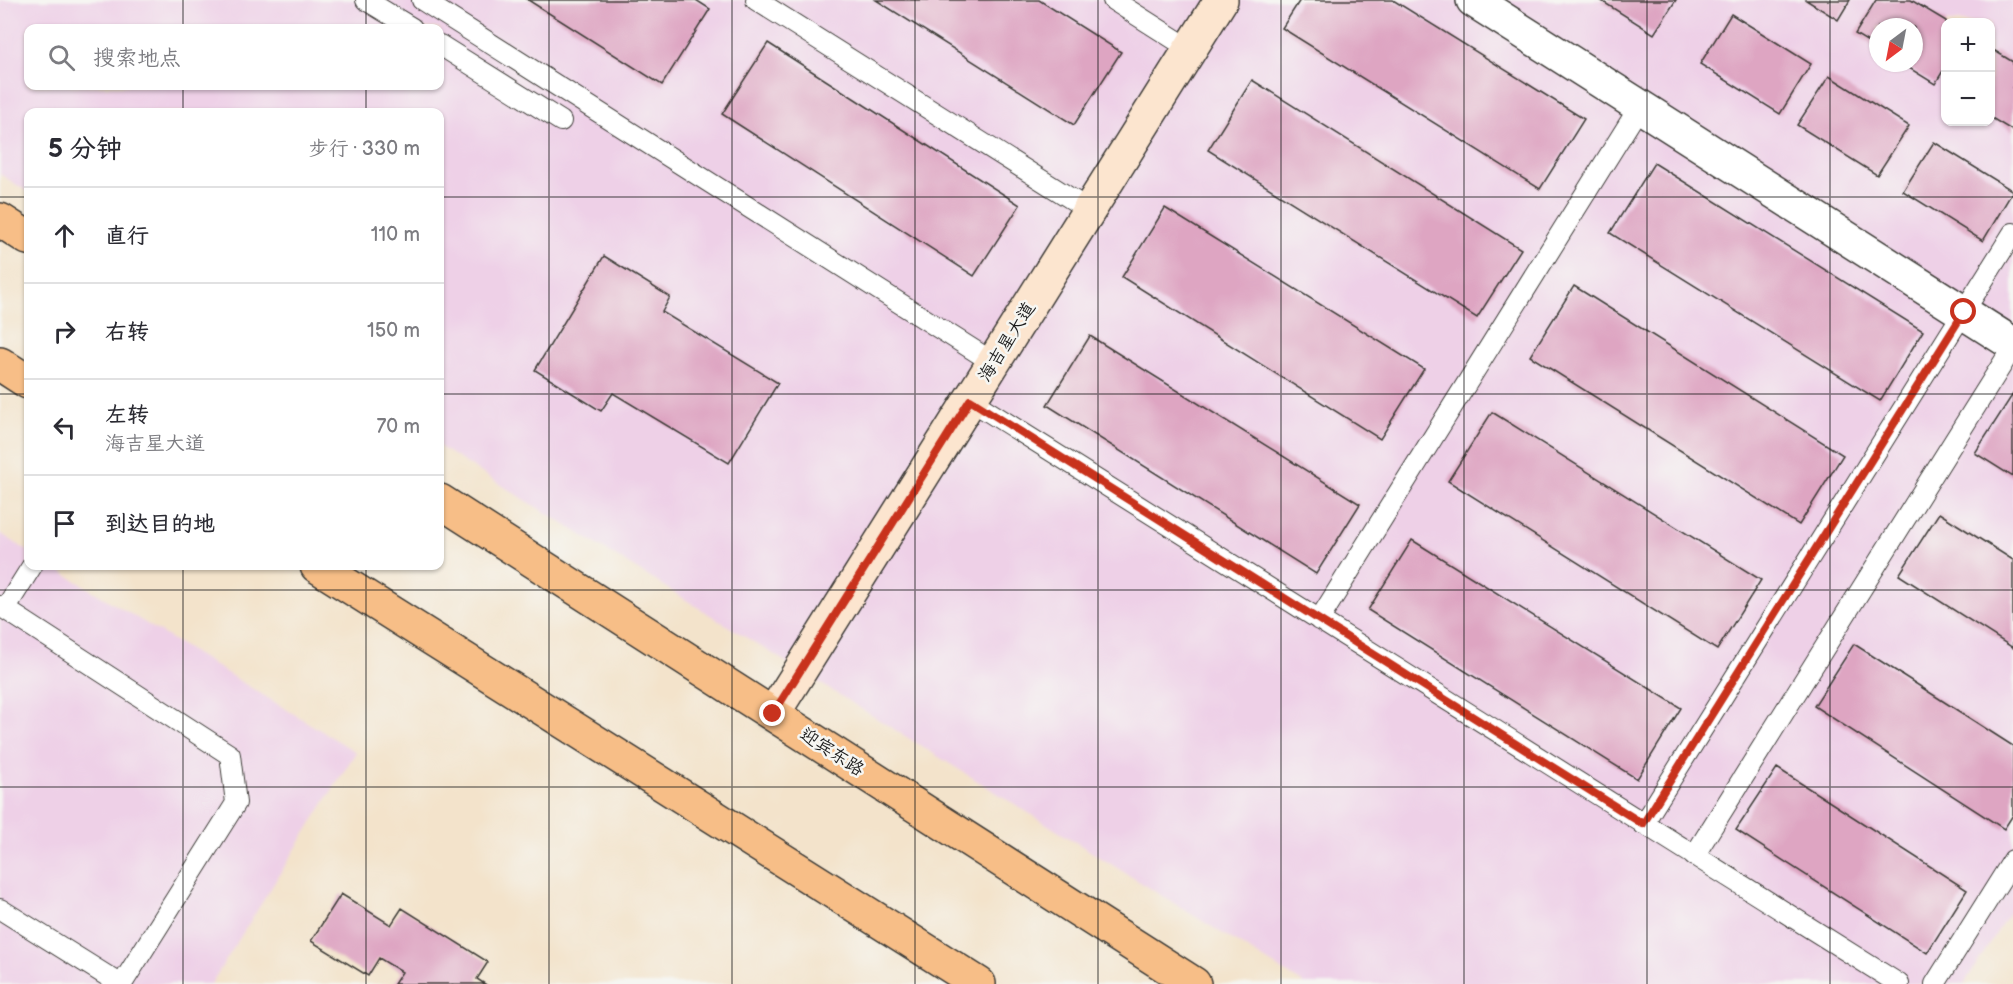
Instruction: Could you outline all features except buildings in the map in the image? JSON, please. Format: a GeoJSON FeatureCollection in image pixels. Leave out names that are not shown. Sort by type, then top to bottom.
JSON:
{"type":"FeatureCollection","features":[{"type":"Feature","properties":{"kind":"highway"},"geometry":{"type":"LineString","coordinates":[[0,220],[24,235]]}},
{"type":"Feature","properties":{"kind":"highway"},"geometry":{"type":"LineString","coordinates":[[0,364],[24,379]]}},
{"type":"Feature","properties":{"kind":"highway","name":"迎宾东路"},"geometry":{"type":"LineString","coordinates":[[444,504],[1194,984]]}},
{"type":"Feature","properties":{"kind":"highway"},"geometry":{"type":"LineString","coordinates":[[323,570],[979,984]]}},
{"type":"Feature","properties":{"kind":"street","name":"海吉星大道"},"geometry":{"type":"LineString","coordinates":[[773,714],[1221,0]]}},
{"type":"Feature","properties":{"kind":"street"},"geometry":{"type":"LineString","coordinates":[[1473,0],[2013,345]]}},
{"type":"Feature","properties":{"kind":"lane"},"geometry":{"type":"LineString","coordinates":[[366,0],[405,24]]}},
{"type":"Feature","properties":{"kind":"lane"},"geometry":{"type":"LineString","coordinates":[[422,0],[994,363]]}},
{"type":"Feature","properties":{"kind":"lane"},"geometry":{"type":"LineString","coordinates":[[756,0],[1089,210]]}},
{"type":"Feature","properties":{"kind":"lane"},"geometry":{"type":"LineString","coordinates":[[1113,0],[1190,49]]}},
{"type":"Feature","properties":{"kind":"lane"},"geometry":{"type":"LineString","coordinates":[[444,48],[561,121]]}},
{"type":"Feature","properties":{"kind":"lane"},"geometry":{"type":"LineString","coordinates":[[1319,620],[1640,106]]}},
{"type":"Feature","properties":{"kind":"lane"},"geometry":{"type":"LineString","coordinates":[[1643,824],[2013,233]]}},
{"type":"Feature","properties":{"kind":"lane"},"geometry":{"type":"LineString","coordinates":[[1694,856],[2013,345]]}},
{"type":"Feature","properties":{"kind":"lane"},"geometry":{"type":"LineString","coordinates":[[970,400],[1899,984]]}},
{"type":"Feature","properties":{"kind":"lane"},"geometry":{"type":"LineString","coordinates":[[0,909],[121,984],[236,803],[230,755],[2,608],[29,570]]}},
{"type":"Feature","properties":{"kind":"lane"},"geometry":{"type":"LineString","coordinates":[[1935,984],[2013,860]]}},
{"type":"Feature","properties":{"kind":"shaded area"},"geometry":{"type":"Polygon","coordinates":[[[0,0],[2013,0],[2013,907],[1964,984],[1304,984],[444,449],[444,108],[24,108],[24,189],[0,174],[0,0]]]}},
{"type":"Feature","properties":{"kind":"shaded area"},"geometry":{"type":"Polygon","coordinates":[[[0,533],[24,548],[24,570],[59,570],[356,752],[211,984],[0,984],[0,533]]]}},
{"type":"Feature","properties":{"kind":"route"},"geometry":{"type":"LineString","coordinates":[[773,714],[970,400],[1643,824],[1964,312]]}}]}
